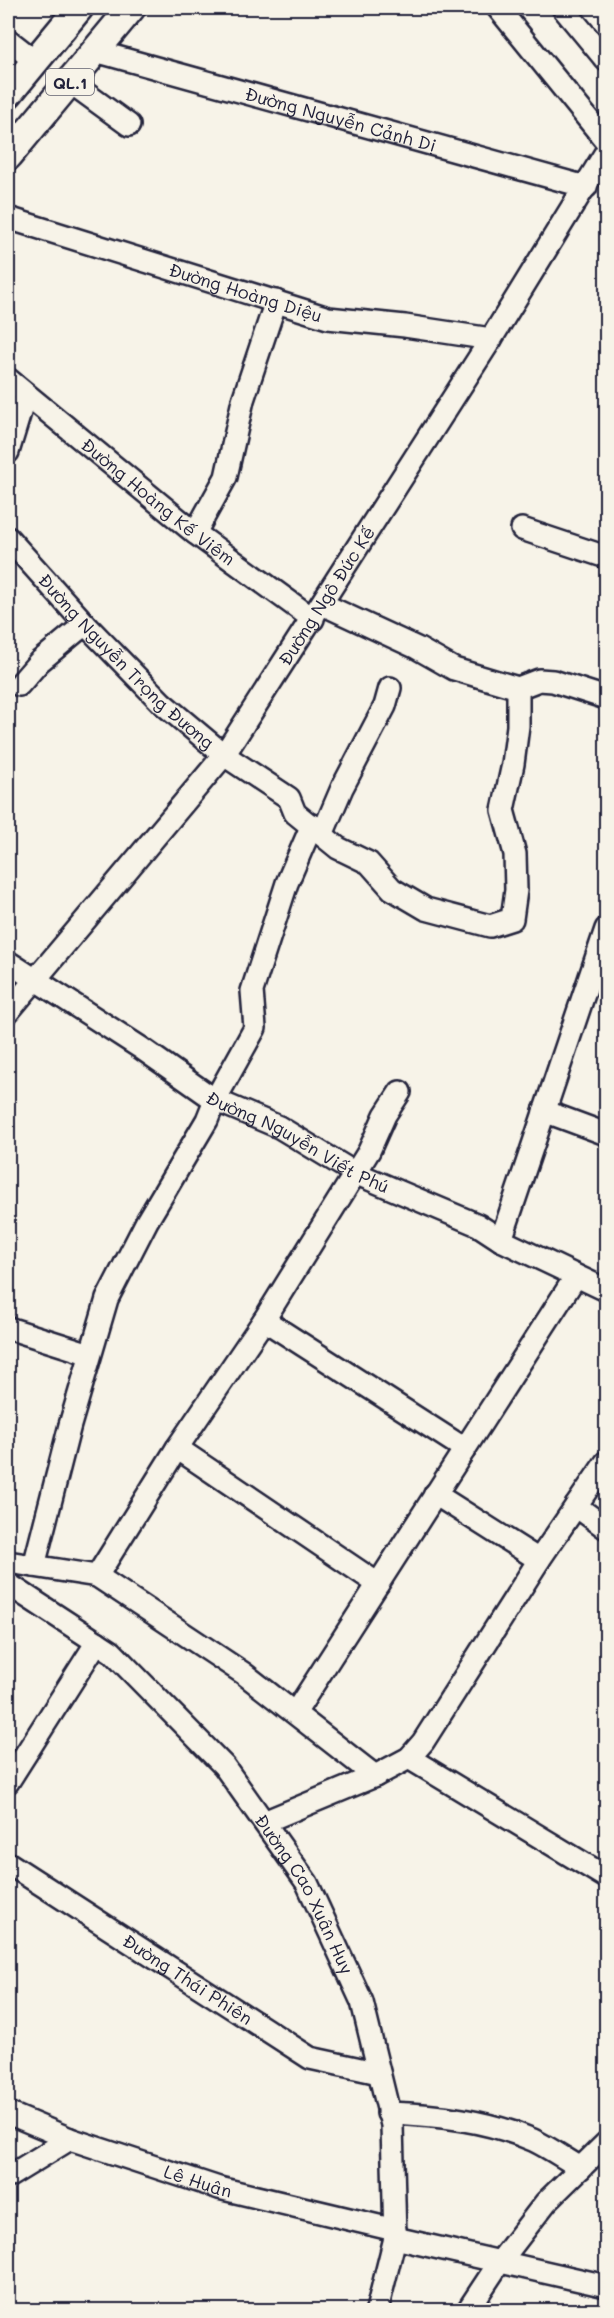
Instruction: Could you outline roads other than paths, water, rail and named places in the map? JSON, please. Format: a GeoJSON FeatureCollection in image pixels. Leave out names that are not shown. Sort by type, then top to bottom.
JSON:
{"type":"FeatureCollection","features":[{"type":"Feature","properties":{"kind":"main road","name":"QL.1"},"geometry":{"type":"LineString","coordinates":[[8,94],[79,8]]}},
{"type":"Feature","properties":{"kind":"main road","name":"QL.1"},"geometry":{"type":"LineString","coordinates":[[8,156],[131,8]]}},
{"type":"Feature","properties":{"kind":"street"},"geometry":{"type":"LineString","coordinates":[[498,8],[606,141]]}},
{"type":"Feature","properties":{"kind":"street"},"geometry":{"type":"LineString","coordinates":[[563,8],[606,60]]}},
{"type":"Feature","properties":{"kind":"street"},"geometry":{"type":"LineString","coordinates":[[8,40],[35,61]]}},
{"type":"Feature","properties":{"kind":"street","name":"Đường Nguyễn Cảnh Dị"},"geometry":{"type":"LineString","coordinates":[[95,51],[586,187]]}},
{"type":"Feature","properties":{"kind":"street"},"geometry":{"type":"LineString","coordinates":[[70,82],[129,125]]}},
{"type":"Feature","properties":{"kind":"street","name":"Đường Ngô Đức Kế"},"geometry":{"type":"LineString","coordinates":[[8,1012],[224,755],[491,339],[606,152]]}},
{"type":"Feature","properties":{"kind":"street","name":"Đường Hoàng Diệu"},"geometry":{"type":"LineString","coordinates":[[8,218],[340,320],[405,326],[491,339]]}},
{"type":"Feature","properties":{"kind":"street"},"geometry":{"type":"LineString","coordinates":[[195,533],[221,490],[226,477],[243,400],[276,301]]}},
{"type":"Feature","properties":{"kind":"street","name":"Đường Hoàng Kế Viêm"},"geometry":{"type":"LineString","coordinates":[[8,379],[25,396],[195,533],[318,611],[417,648],[454,669],[518,688]]}},
{"type":"Feature","properties":{"kind":"street"},"geometry":{"type":"LineString","coordinates":[[8,452],[25,396]]}},
{"type":"Feature","properties":{"kind":"street"},"geometry":{"type":"LineString","coordinates":[[522,529],[606,557]]}},
{"type":"Feature","properties":{"kind":"street","name":"Đường Nguyễn Trọng Đương"},"geometry":{"type":"LineString","coordinates":[[8,538],[85,624],[162,704],[224,755],[289,798],[295,813],[338,848],[369,863],[392,889],[426,909],[490,926],[512,919],[516,890],[516,854],[503,810],[513,765],[518,726],[518,688]]}},
{"type":"Feature","properties":{"kind":"street"},"geometry":{"type":"LineString","coordinates":[[19,685],[45,656],[85,624]]}},
{"type":"Feature","properties":{"kind":"street"},"geometry":{"type":"LineString","coordinates":[[518,688],[532,682],[546,680],[606,698]]}},
{"type":"Feature","properties":{"kind":"street"},"geometry":{"type":"LineString","coordinates":[[34,1566],[70,1425],[107,1299],[147,1221],[207,1120],[215,1100],[255,1028],[252,991],[287,883],[312,825],[324,830],[342,788],[386,706],[390,688]]}},
{"type":"Feature","properties":{"kind":"street"},"geometry":{"type":"LineString","coordinates":[[501,1240],[606,929]]}},
{"type":"Feature","properties":{"kind":"street","name":"Đường Nguyễn Viết Phú"},"geometry":{"type":"LineString","coordinates":[[8,962],[141,1048],[215,1100],[279,1127],[356,1173],[478,1225],[501,1240],[606,1290]]}},
{"type":"Feature","properties":{"kind":"street"},"geometry":{"type":"LineString","coordinates":[[98,1576],[177,1448],[264,1320],[356,1173],[385,1115],[400,1092]]}},
{"type":"Feature","properties":{"kind":"street"},"geometry":{"type":"LineString","coordinates":[[544,1111],[606,1134]]}},
{"type":"Feature","properties":{"kind":"street"},"geometry":{"type":"LineString","coordinates":[[295,1713],[576,1276]]}},
{"type":"Feature","properties":{"kind":"street"},"geometry":{"type":"LineString","coordinates":[[264,1320],[465,1449]]}},
{"type":"Feature","properties":{"kind":"street"},"geometry":{"type":"LineString","coordinates":[[8,1328],[90,1354]]}},
{"type":"Feature","properties":{"kind":"street"},"geometry":{"type":"LineString","coordinates":[[177,1448],[378,1584]]}},
{"type":"Feature","properties":{"kind":"street"},"geometry":{"type":"LineString","coordinates":[[264,1822],[375,1776],[409,1758],[423,1742],[539,1560],[606,1462]]}},
{"type":"Feature","properties":{"kind":"street"},"geometry":{"type":"LineString","coordinates":[[435,1494],[539,1560]]}},
{"type":"Feature","properties":{"kind":"street"},"geometry":{"type":"LineString","coordinates":[[576,1506],[606,1528]]}},
{"type":"Feature","properties":{"kind":"street"},"geometry":{"type":"LineString","coordinates":[[8,1562],[98,1576],[243,1672],[375,1776]]}},
{"type":"Feature","properties":{"kind":"street","name":"Đường Cao Xuân Huy"},"geometry":{"type":"LineString","coordinates":[[8,1584],[112,1652],[224,1766],[307,1883],[362,2002],[392,2125],[395,2234],[377,2310]]}},
{"type":"Feature","properties":{"kind":"street"},"geometry":{"type":"LineString","coordinates":[[8,1782],[97,1642]]}},
{"type":"Feature","properties":{"kind":"street"},"geometry":{"type":"LineString","coordinates":[[409,1758],[604,1871]]}},
{"type":"Feature","properties":{"kind":"street","name":"Đường Thái Phiên"},"geometry":{"type":"LineString","coordinates":[[8,1863],[310,2058],[380,2073]]}},
{"type":"Feature","properties":{"kind":"street","name":"Lê Huân"},"geometry":{"type":"LineString","coordinates":[[8,2113],[70,2139],[219,2188],[499,2263],[606,2286]]}},
{"type":"Feature","properties":{"kind":"street"},"geometry":{"type":"LineString","coordinates":[[388,2113],[439,2115],[476,2122],[534,2141],[581,2168]]}},
{"type":"Feature","properties":{"kind":"street"},"geometry":{"type":"LineString","coordinates":[[8,2177],[70,2139]]}},
{"type":"Feature","properties":{"kind":"street"},"geometry":{"type":"LineString","coordinates":[[468,2310],[499,2263],[546,2202],[606,2143]]}}]}
